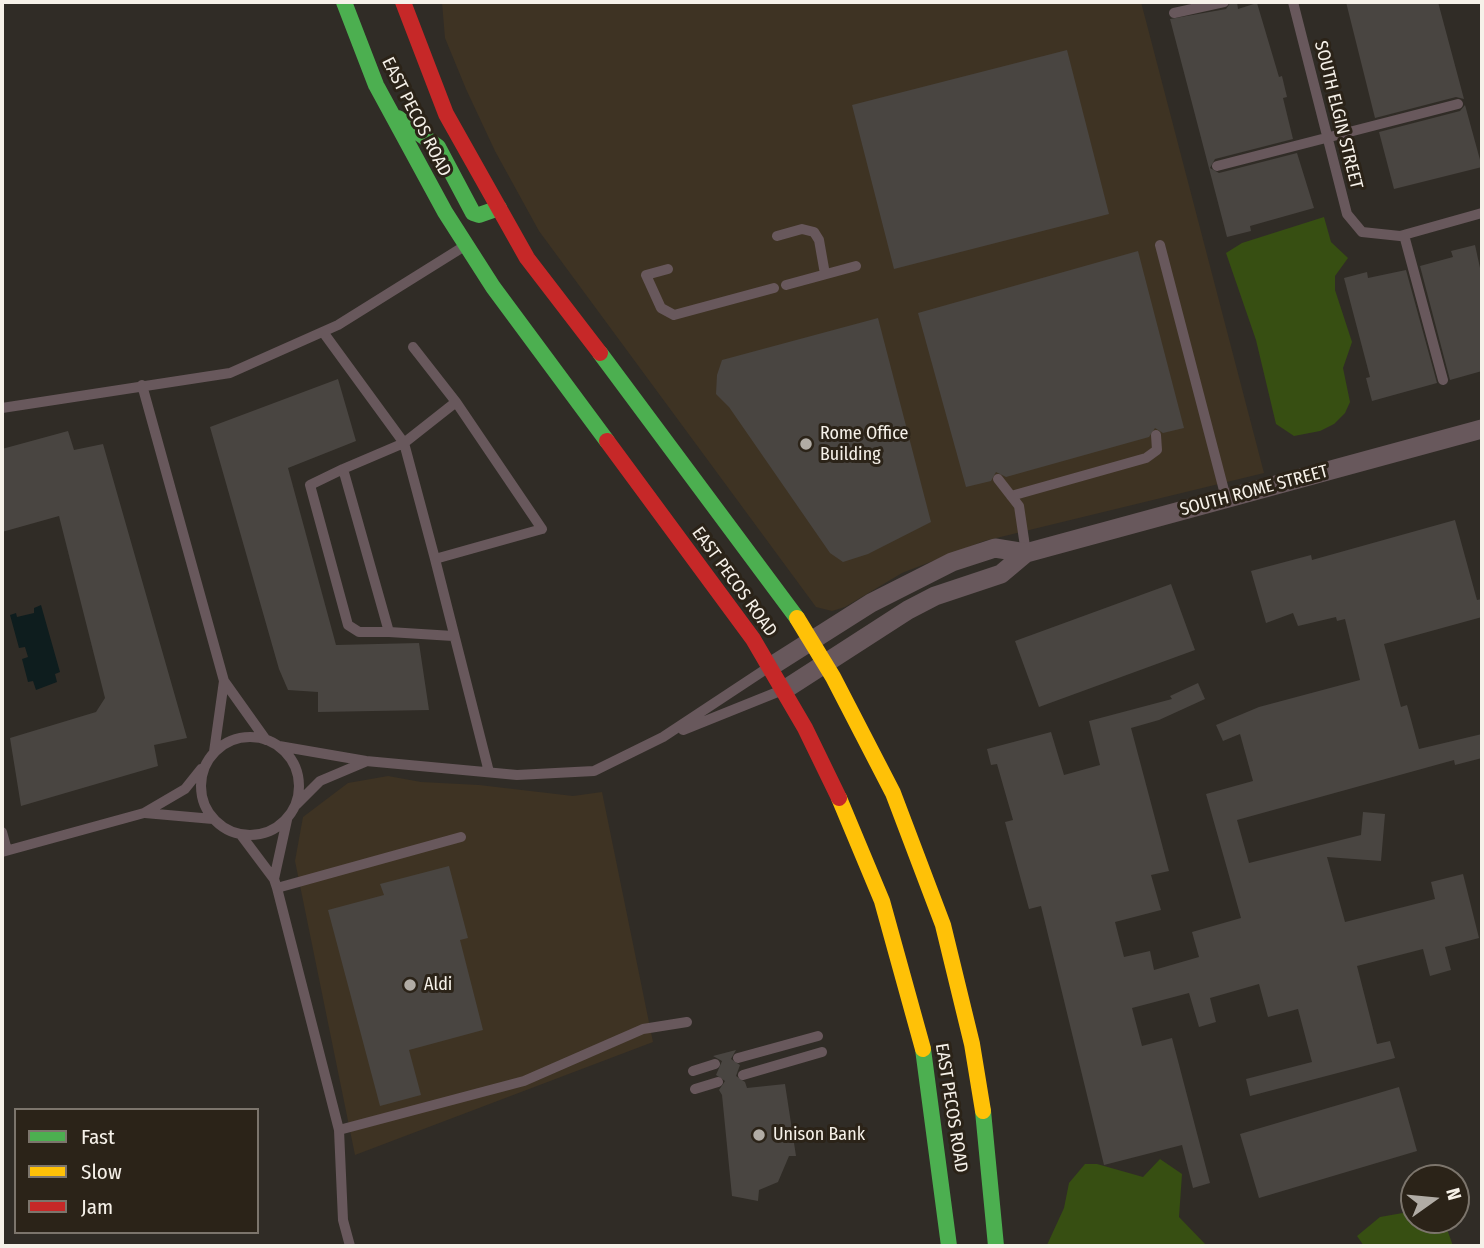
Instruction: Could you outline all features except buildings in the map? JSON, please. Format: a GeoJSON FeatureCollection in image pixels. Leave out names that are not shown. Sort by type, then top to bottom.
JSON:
{"type":"FeatureCollection","features":[{"type":"Feature","properties":{"kind":"main road","name":"EAST PECOS ROAD"},"geometry":{"type":"LineString","coordinates":[[344,2],[362,52],[390,112],[466,245],[493,288],[615,450],[770,667],[835,788],[860,843],[901,962],[930,1082],[949,1246]]}},
{"type":"Feature","properties":{"kind":"main road","name":"EAST PECOS ROAD"},"geometry":{"type":"LineString","coordinates":[[402,2],[446,114],[527,258],[559,303],[636,399],[812,641],[893,793],[943,925],[969,1032],[989,1149],[996,1246]]}},
{"type":"Feature","properties":{"kind":"main road"},"geometry":{"type":"LineString","coordinates":[[390,112],[438,147],[473,212],[479,215],[499,208]]}},
{"type":"Feature","properties":{"kind":"street","name":"SOUTH ROME STREET"},"geometry":{"type":"LineString","coordinates":[[770,667],[871,603],[952,562],[995,548],[1026,553],[1482,429]]}},
{"type":"Feature","properties":{"kind":"street","name":"SOUTH ROME STREET"},"geometry":{"type":"LineString","coordinates":[[784,690],[908,610],[935,596],[1001,574],[1026,553]]}},
{"type":"Feature","properties":{"kind":"lane"},"geometry":{"type":"LineString","coordinates":[[1174,13],[1224,2]]}},
{"type":"Feature","properties":{"kind":"lane","name":"SOUTH ELGIN STREET"},"geometry":{"type":"LineString","coordinates":[[1293,2],[1347,214],[1362,232],[1404,234]]}},
{"type":"Feature","properties":{"kind":"lane"},"geometry":{"type":"LineString","coordinates":[[1217,166],[1458,104]]}},
{"type":"Feature","properties":{"kind":"lane"},"geometry":{"type":"LineString","coordinates":[[1443,380],[1404,234],[1482,214]]}},
{"type":"Feature","properties":{"kind":"lane"},"geometry":{"type":"LineString","coordinates":[[777,236],[802,229],[814,232],[823,254],[825,274]]}},
{"type":"Feature","properties":{"kind":"lane"},"geometry":{"type":"LineString","coordinates":[[2,408],[230,373],[323,332],[466,245]]}},
{"type":"Feature","properties":{"kind":"lane"},"geometry":{"type":"LineString","coordinates":[[1160,245],[1226,498]]}},
{"type":"Feature","properties":{"kind":"lane"},"geometry":{"type":"LineString","coordinates":[[786,285],[856,266]]}},
{"type":"Feature","properties":{"kind":"lane"},"geometry":{"type":"LineString","coordinates":[[668,269],[646,275],[661,308],[674,315],[774,288]]}},
{"type":"Feature","properties":{"kind":"lane"},"geometry":{"type":"LineString","coordinates":[[323,332],[404,443],[489,772]]}},
{"type":"Feature","properties":{"kind":"lane"},"geometry":{"type":"LineString","coordinates":[[413,346],[456,402],[542,529],[435,559]]}},
{"type":"Feature","properties":{"kind":"lane"},"geometry":{"type":"LineString","coordinates":[[142,385],[224,681],[267,740]]}},
{"type":"Feature","properties":{"kind":"lane"},"geometry":{"type":"LineString","coordinates":[[453,636],[359,632],[348,625],[310,485],[404,443],[456,402]]}},
{"type":"Feature","properties":{"kind":"lane"},"geometry":{"type":"LineString","coordinates":[[1011,496],[1146,458],[1157,450],[1156,435]]}},
{"type":"Feature","properties":{"kind":"lane"},"geometry":{"type":"LineString","coordinates":[[343,469],[389,632]]}},
{"type":"Feature","properties":{"kind":"lane"},"geometry":{"type":"LineString","coordinates":[[998,479],[1019,506],[1026,553]]}},
{"type":"Feature","properties":{"kind":"lane"},"geometry":{"type":"LineString","coordinates":[[663,737],[770,667]]}},
{"type":"Feature","properties":{"kind":"lane"},"geometry":{"type":"LineString","coordinates":[[2,832],[4,851],[144,813],[185,789],[214,752],[224,681]]}},
{"type":"Feature","properties":{"kind":"lane"},"geometry":{"type":"LineString","coordinates":[[214,752],[238,738],[267,740],[279,746],[366,761],[528,776],[594,771],[663,737],[784,690]]}},
{"type":"Feature","properties":{"kind":"lane"},"geometry":{"type":"LineString","coordinates":[[279,746],[291,758],[298,773],[299,790],[295,806]]}},
{"type":"Feature","properties":{"kind":"lane"},"geometry":{"type":"LineString","coordinates":[[275,884],[286,820],[295,806],[320,781],[366,761]]}},
{"type":"Feature","properties":{"kind":"lane"},"geometry":{"type":"LineString","coordinates":[[206,764],[201,792],[213,819],[226,830],[242,835],[266,833],[286,820]]}},
{"type":"Feature","properties":{"kind":"lane"},"geometry":{"type":"LineString","coordinates":[[144,813],[213,819]]}},
{"type":"Feature","properties":{"kind":"lane"},"geometry":{"type":"LineString","coordinates":[[242,835],[275,884],[339,1130],[343,1220],[350,1246]]}},
{"type":"Feature","properties":{"kind":"lane"},"geometry":{"type":"LineString","coordinates":[[275,884],[461,837]]}},
{"type":"Feature","properties":{"kind":"lane"},"geometry":{"type":"LineString","coordinates":[[339,1130],[524,1081],[643,1029],[687,1022]]}},
{"type":"Feature","properties":{"kind":"lane"},"geometry":{"type":"LineString","coordinates":[[738,1058],[818,1036]]}},
{"type":"Feature","properties":{"kind":"lane"},"geometry":{"type":"LineString","coordinates":[[743,1075],[822,1052]]}},
{"type":"Feature","properties":{"kind":"lane"},"geometry":{"type":"LineString","coordinates":[[694,1071],[715,1065]]}},
{"type":"Feature","properties":{"kind":"lane"},"geometry":{"type":"LineString","coordinates":[[695,1089],[718,1082]]}},
{"type":"Feature","properties":{"kind":"shaded area"},"geometry":{"type":"Polygon","coordinates":[[[442,2],[1141,2],[1264,473],[984,541],[902,573],[845,607],[832,611],[816,607],[539,231],[495,151],[466,89],[445,38],[442,2]]]}},
{"type":"Feature","properties":{"kind":"shaded area"},"geometry":{"type":"Polygon","coordinates":[[[41,605],[60,672],[55,674],[57,682],[36,690],[33,681],[28,682],[22,659],[28,657],[25,647],[19,648],[10,615],[16,613],[17,617],[34,613],[34,608],[41,605]]]}},
{"type":"Feature","properties":{"kind":"shaded area"},"geometry":{"type":"Polygon","coordinates":[[[388,776],[421,782],[479,785],[573,796],[602,792],[653,1042],[355,1155],[295,861],[303,817],[348,783],[388,776]]]}},
{"type":"Feature","properties":{"kind":"green space"},"geometry":{"type":"Polygon","coordinates":[[[1324,217],[1331,242],[1348,258],[1335,276],[1335,290],[1352,342],[1343,368],[1350,402],[1345,413],[1334,424],[1320,431],[1294,436],[1276,424],[1256,340],[1226,253],[1242,243],[1324,217]]]}},
{"type":"Feature","properties":{"kind":"green space"},"geometry":{"type":"Polygon","coordinates":[[[1160,1159],[1182,1174],[1179,1217],[1207,1246],[1047,1245],[1064,1208],[1069,1183],[1085,1164],[1097,1164],[1143,1177],[1160,1159]]]}},
{"type":"Feature","properties":{"kind":"green space"},"geometry":{"type":"Polygon","coordinates":[[[1400,1213],[1400,1234],[1449,1234],[1453,1246],[1364,1246],[1357,1236],[1380,1217],[1400,1213]]]}},
{"type":"Feature","properties":{"kind":"traffic: fast"},"geometry":{"type":"LineString","coordinates":[[344,2],[376,85],[445,212],[493,287],[607,441]]}},
{"type":"Feature","properties":{"kind":"traffic: fast"},"geometry":{"type":"LineString","coordinates":[[398,118],[438,147],[473,213],[479,215],[499,208]]}},
{"type":"Feature","properties":{"kind":"traffic: fast"},"geometry":{"type":"LineString","coordinates":[[600,353],[797,618]]}},
{"type":"Feature","properties":{"kind":"traffic: fast"},"geometry":{"type":"LineString","coordinates":[[923,1049],[949,1246]]}},
{"type":"Feature","properties":{"kind":"traffic: fast"},"geometry":{"type":"LineString","coordinates":[[983,1111],[996,1246]]}},
{"type":"Feature","properties":{"kind":"traffic: slow"},"geometry":{"type":"LineString","coordinates":[[797,618],[833,677],[893,793],[943,925],[972,1044],[983,1111]]}},
{"type":"Feature","properties":{"kind":"traffic: slow"},"geometry":{"type":"LineString","coordinates":[[839,798],[882,901],[923,1049]]}},
{"type":"Feature","properties":{"kind":"traffic: jam"},"geometry":{"type":"LineString","coordinates":[[403,2],[446,114],[527,258],[600,353]]}},
{"type":"Feature","properties":{"kind":"traffic: jam"},"geometry":{"type":"LineString","coordinates":[[607,441],[753,639],[805,728],[839,798]]}},
{"type":"Feature","properties":{"kind":"place","name":"Rome Office Building"},"geometry":{"type":"Point","coordinates":[806,444]}},
{"type":"Feature","properties":{"kind":"place","name":"Aldi"},"geometry":{"type":"Point","coordinates":[410,985]}},
{"type":"Feature","properties":{"kind":"place","name":"Unison Bank"},"geometry":{"type":"Point","coordinates":[759,1135]}}]}
